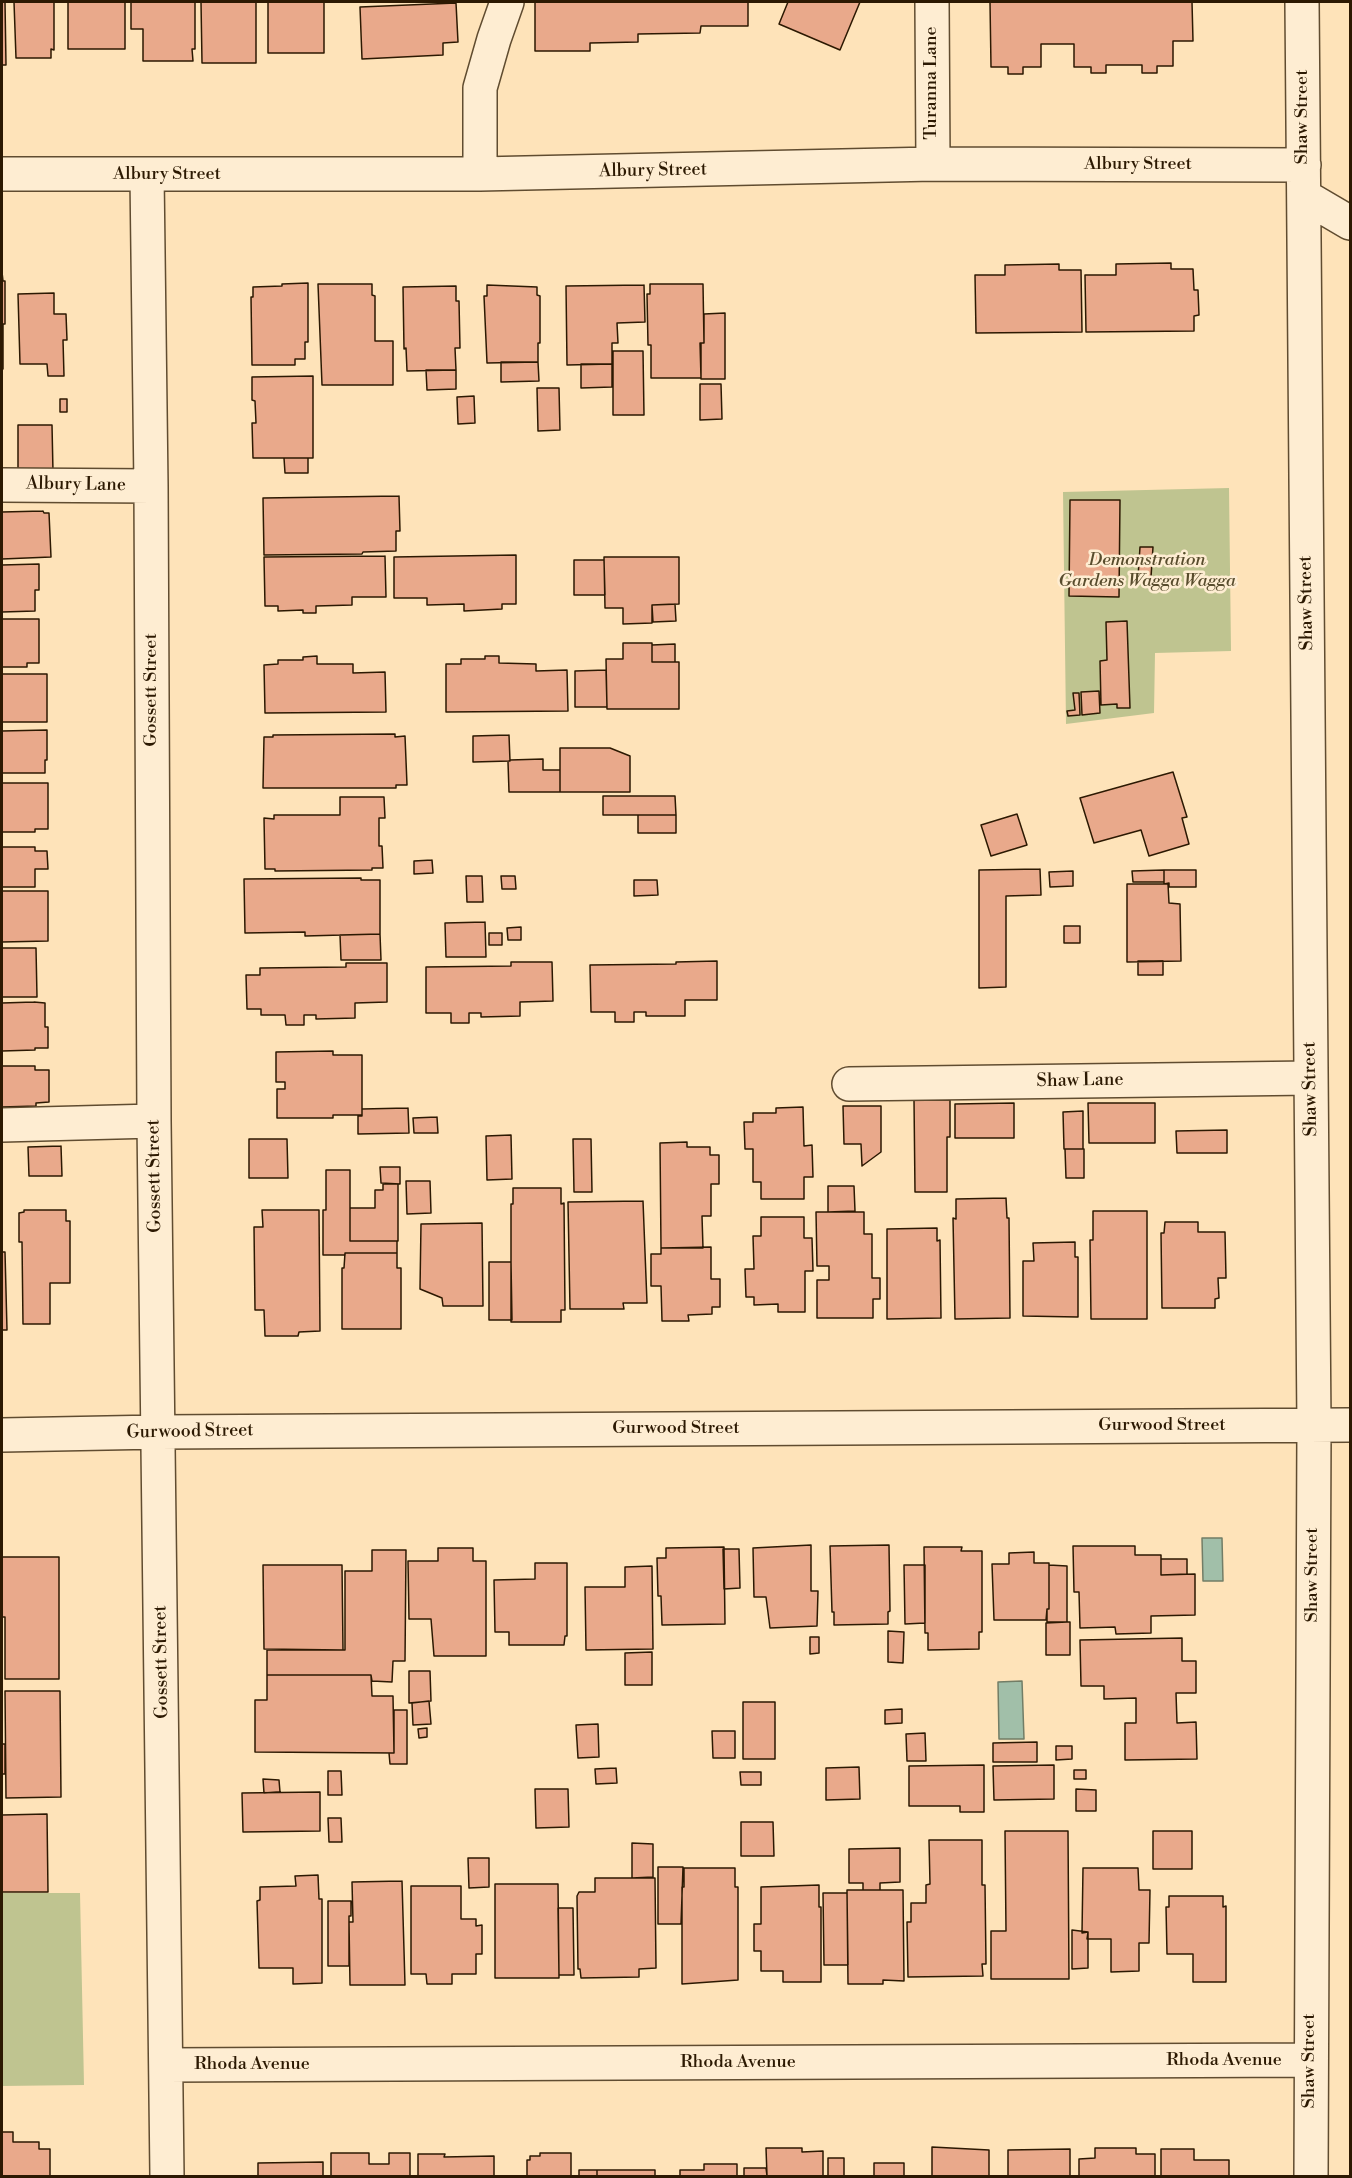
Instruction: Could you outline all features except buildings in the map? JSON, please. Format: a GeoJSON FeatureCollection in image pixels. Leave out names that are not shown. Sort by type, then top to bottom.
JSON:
{"type":"FeatureCollection","features":[{"type":"Feature","properties":{"kind":"street"},"geometry":{"type":"LineString","coordinates":[[480,174],[480,88],[507,2]]}},
{"type":"Feature","properties":{"kind":"street","name":"Turanna Lane"},"geometry":{"type":"LineString","coordinates":[[932,2],[933,164]]}},
{"type":"Feature","properties":{"kind":"street","name":"Shaw Street"},"geometry":{"type":"LineString","coordinates":[[1302,2],[1314,1425],[1311,2176]]}},
{"type":"Feature","properties":{"kind":"street","name":"Albury Street"},"geometry":{"type":"LineString","coordinates":[[2,174],[480,174],[933,164],[1304,181]]}},
{"type":"Feature","properties":{"kind":"street","name":"Gossett Street"},"geometry":{"type":"LineString","coordinates":[[147,175],[154,1120],[167,2176]]}},
{"type":"Feature","properties":{"kind":"street"},"geometry":{"type":"LineString","coordinates":[[1304,181],[1350,224]]}},
{"type":"Feature","properties":{"kind":"street","name":"Albury Lane"},"geometry":{"type":"LineString","coordinates":[[2,485],[151,486]]}},
{"type":"Feature","properties":{"kind":"street","name":"Shaw Lane"},"geometry":{"type":"LineString","coordinates":[[849,1084],[1311,1078]]}},
{"type":"Feature","properties":{"kind":"street"},"geometry":{"type":"LineString","coordinates":[[2,1125],[154,1120]]}},
{"type":"Feature","properties":{"kind":"street","name":"Gurwood Street"},"geometry":{"type":"LineString","coordinates":[[2,1436],[159,1432],[1350,1425]]}},
{"type":"Feature","properties":{"kind":"street","name":"Rhoda Avenue"},"geometry":{"type":"LineString","coordinates":[[166,2065],[1310,2060]]}},
{"type":"Feature","properties":{"kind":"green space","name":"Demonstration Gardens Wagga Wagga"},"geometry":{"type":"Polygon","coordinates":[[[1229,488],[1231,651],[1155,653],[1154,713],[1066,724],[1063,492],[1229,488]]]}},
{"type":"Feature","properties":{"kind":"green space"},"geometry":{"type":"Polygon","coordinates":[[[2,1893],[80,1893],[84,2085],[2,2086],[2,1893]]]}},
{"type":"Feature","properties":{"kind":"shaded area"},"geometry":{"type":"Polygon","coordinates":[[[1202,1538],[1222,1538],[1223,1581],[1203,1581],[1202,1538]]]}},
{"type":"Feature","properties":{"kind":"shaded area"},"geometry":{"type":"Polygon","coordinates":[[[1022,1681],[1024,1739],[999,1739],[998,1682],[1022,1681]]]}}]}
